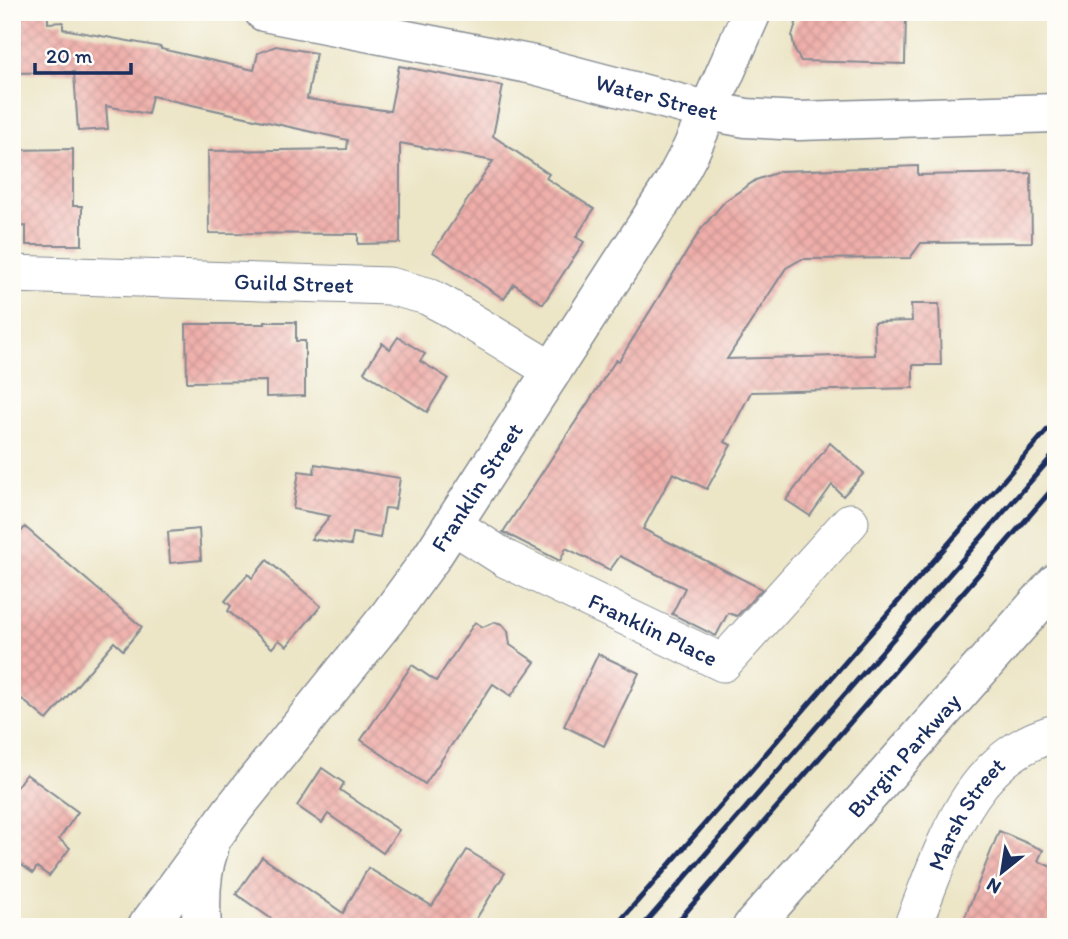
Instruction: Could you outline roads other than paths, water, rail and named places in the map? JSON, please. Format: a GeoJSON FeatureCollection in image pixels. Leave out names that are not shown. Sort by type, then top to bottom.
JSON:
{"type":"FeatureCollection","features":[{"type":"Feature","properties":{"kind":"main road","name":"Water Street"},"geometry":{"type":"LineString","coordinates":[[264,12],[534,65],[709,111],[746,118],[799,121],[1056,113]]}},
{"type":"Feature","properties":{"kind":"main road","name":"Franklin Street"},"geometry":{"type":"LineString","coordinates":[[147,927],[213,836],[388,617],[453,525],[673,184],[709,111],[752,12]]}},
{"type":"Feature","properties":{"kind":"main road","name":"Burgin Parkway"},"geometry":{"type":"LineString","coordinates":[[752,927],[1056,583]]}},
{"type":"Feature","properties":{"kind":"main road"},"geometry":{"type":"LineString","coordinates":[[202,927],[201,883],[213,836]]}},
{"type":"Feature","properties":{"kind":"street","name":"Guild Street"},"geometry":{"type":"LineString","coordinates":[[12,274],[390,286],[426,296],[444,305],[553,371]]}},
{"type":"Feature","properties":{"kind":"street","name":"Franklin Place"},"geometry":{"type":"LineString","coordinates":[[453,525],[506,559],[723,663],[850,522]]}},
{"type":"Feature","properties":{"kind":"street","name":"Marsh Street"},"geometry":{"type":"LineString","coordinates":[[912,927],[956,821],[979,783],[1010,754],[1056,733]]}},
{"type":"Feature","properties":{"kind":"railway"},"geometry":{"type":"LineString","coordinates":[[615,927],[1056,420]]}},
{"type":"Feature","properties":{"kind":"railway"},"geometry":{"type":"LineString","coordinates":[[642,927],[1056,452]]}},
{"type":"Feature","properties":{"kind":"railway"},"geometry":{"type":"LineString","coordinates":[[673,927],[1056,485]]}}]}
